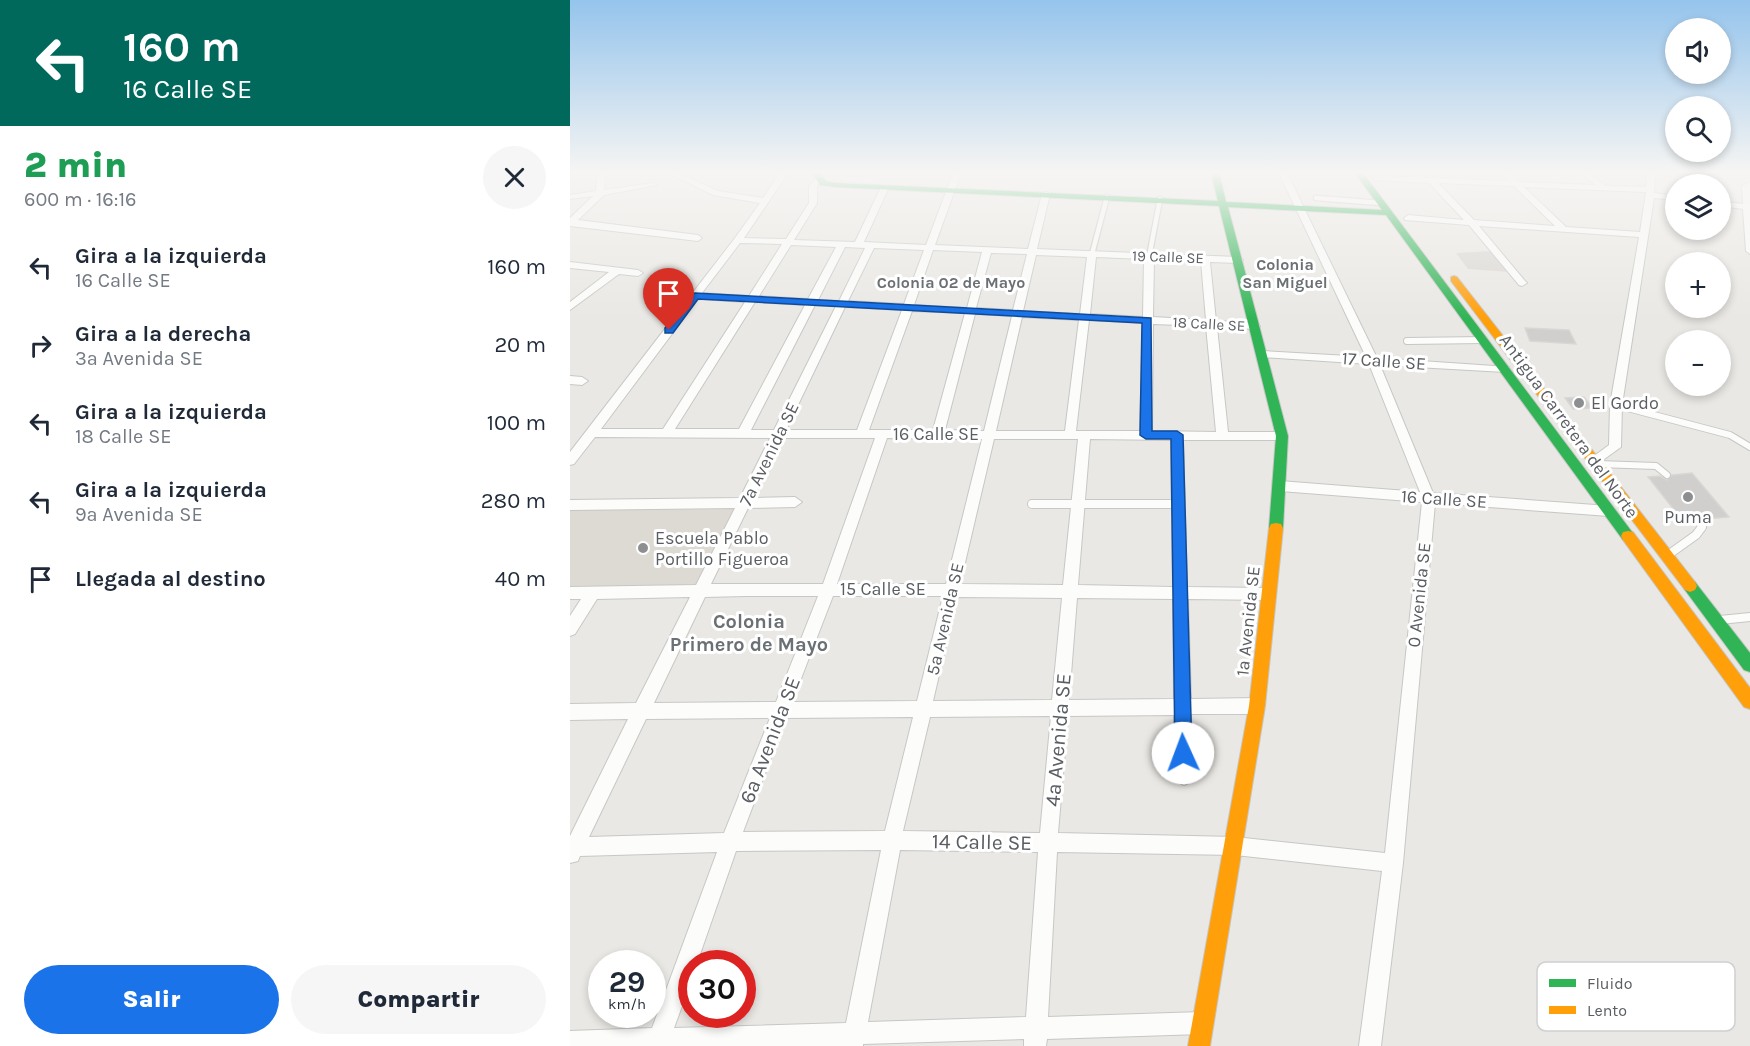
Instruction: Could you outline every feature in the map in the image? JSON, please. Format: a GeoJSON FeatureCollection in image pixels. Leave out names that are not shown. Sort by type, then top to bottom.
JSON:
{"type":"FeatureCollection","features":[{"type":"Feature","properties":{"kind":"street"},"geometry":{"type":"LineString","coordinates":[[570,461],[751,222]]}},
{"type":"Feature","properties":{"kind":"street"},"geometry":{"type":"LineString","coordinates":[[667,433],[800,222]]}},
{"type":"Feature","properties":{"kind":"street","name":"7a Avenida SE"},"geometry":{"type":"LineString","coordinates":[[571,850],[842,304],[872,222]]}},
{"type":"Feature","properties":{"kind":"street"},"geometry":{"type":"LineString","coordinates":[[862,434],[939,222]]}},
{"type":"Feature","properties":{"kind":"street","name":"5a Avenida SE"},"geometry":{"type":"LineString","coordinates":[[854,1040],[892,840],[1039,222]]}},
{"type":"Feature","properties":{"kind":"street","name":"1a Avenida SE"},"geometry":{"type":"LineString","coordinates":[[1199,1046],[1235,846],[1257,706],[1280,486],[1282,436],[1228,222]]}},
{"type":"Feature","properties":{"kind":"street","name":"0 Avenida SE"},"geometry":{"type":"LineString","coordinates":[[1306,222],[1373,360],[1429,498],[1393,863],[1370,1046]]}},
{"type":"Feature","properties":{"kind":"street","name":"Antigua Carretera del Norte"},"geometry":{"type":"LineString","coordinates":[[1395,222],[1750,701]]}},
{"type":"Feature","properties":{"kind":"street","name":"Antigua Carretera del Norte"},"geometry":{"type":"LineString","coordinates":[[1411,222],[1593,463],[1750,665]]}},
{"type":"Feature","properties":{"kind":"street"},"geometry":{"type":"LineString","coordinates":[[1457,222],[1642,235]]}},
{"type":"Feature","properties":{"kind":"street"},"geometry":{"type":"LineString","coordinates":[[1556,222],[1563,229]]}},
{"type":"Feature","properties":{"kind":"street"},"geometry":{"type":"LineString","coordinates":[[1593,463],[1615,447],[1616,405],[1645,222]]}},
{"type":"Feature","properties":{"kind":"street"},"geometry":{"type":"LineString","coordinates":[[570,223],[698,238]]}},
{"type":"Feature","properties":{"kind":"street"},"geometry":{"type":"LineString","coordinates":[[1472,223],[1522,283]]}},
{"type":"Feature","properties":{"kind":"street"},"geometry":{"type":"LineString","coordinates":[[570,232],[583,224]]}},
{"type":"Feature","properties":{"kind":"street"},"geometry":{"type":"LineString","coordinates":[[1750,235],[1750,251]]}},
{"type":"Feature","properties":{"kind":"street","name":"19 Calle SE"},"geometry":{"type":"LineString","coordinates":[[738,240],[1238,260]]}},
{"type":"Feature","properties":{"kind":"street"},"geometry":{"type":"LineString","coordinates":[[743,433],[842,244]]}},
{"type":"Feature","properties":{"kind":"street"},"geometry":{"type":"LineString","coordinates":[[938,434],[987,250]]}},
{"type":"Feature","properties":{"kind":"street","name":"4a Avenida SE"},"geometry":{"type":"LineString","coordinates":[[1036,1037],[1048,843],[1062,708],[1078,504],[1077,435],[1092,254]]}},
{"type":"Feature","properties":{"kind":"street"},"geometry":{"type":"LineString","coordinates":[[1146,435],[1149,257]]}},
{"type":"Feature","properties":{"kind":"street"},"geometry":{"type":"LineString","coordinates":[[1205,259],[1222,435]]}},
{"type":"Feature","properties":{"kind":"street"},"geometry":{"type":"LineString","coordinates":[[570,265],[638,273]]}},
{"type":"Feature","properties":{"kind":"street"},"geometry":{"type":"LineString","coordinates":[[570,307],[617,271]]}},
{"type":"Feature","properties":{"kind":"street","name":"18 Calle SE"},"geometry":{"type":"LineString","coordinates":[[695,296],[1255,326]]}},
{"type":"Feature","properties":{"kind":"street","name":"17 Calle SE"},"geometry":{"type":"LineString","coordinates":[[1262,354],[1505,369]]}},
{"type":"Feature","properties":{"kind":"street"},"geometry":{"type":"LineString","coordinates":[[570,380],[582,381]]}},
{"type":"Feature","properties":{"kind":"street","name":"16 Calle SE"},"geometry":{"type":"LineString","coordinates":[[591,433],[1282,436]]}},
{"type":"Feature","properties":{"kind":"street","name":"6a Avenida SE"},"geometry":{"type":"LineString","coordinates":[[659,1042],[730,842],[828,589],[883,434]]}},
{"type":"Feature","properties":{"kind":"street"},"geometry":{"type":"LineString","coordinates":[[1177,435],[1184,776]]}},
{"type":"Feature","properties":{"kind":"street","name":"16 Calle SE"},"geometry":{"type":"LineString","coordinates":[[1280,486],[1608,511]]}},
{"type":"Feature","properties":{"kind":"street"},"geometry":{"type":"LineString","coordinates":[[570,505],[795,502]]}},
{"type":"Feature","properties":{"kind":"street","name":"15 Calle SE"},"geometry":{"type":"LineString","coordinates":[[570,592],[828,589],[1269,594]]}},
{"type":"Feature","properties":{"kind":"street"},"geometry":{"type":"LineString","coordinates":[[570,629],[593,592]]}},
{"type":"Feature","properties":{"kind":"street"},"geometry":{"type":"LineString","coordinates":[[570,712],[1257,706]]}},
{"type":"Feature","properties":{"kind":"street","name":"14 Calle SE"},"geometry":{"type":"LineString","coordinates":[[571,850],[730,842],[892,840],[1235,846],[1393,863]]}},
{"type":"Feature","properties":{"kind":"street"},"geometry":{"type":"LineString","coordinates":[[570,1042],[1036,1037],[1202,1023]]}},
{"type":"Feature","properties":{"kind":"lane"},"geometry":{"type":"LineString","coordinates":[[1092,254],[1100,222]]}},
{"type":"Feature","properties":{"kind":"lane"},"geometry":{"type":"LineString","coordinates":[[1149,257],[1156,222]]}},
{"type":"Feature","properties":{"kind":"lane"},"geometry":{"type":"LineString","coordinates":[[1407,341],[1484,340]]}},
{"type":"Feature","properties":{"kind":"lane"},"geometry":{"type":"LineString","coordinates":[[1616,405],[1720,432],[1750,447]]}},
{"type":"Feature","properties":{"kind":"lane"},"geometry":{"type":"LineString","coordinates":[[1593,463],[1656,466],[1667,475]]}},
{"type":"Feature","properties":{"kind":"lane"},"geometry":{"type":"LineString","coordinates":[[1032,504],[1179,504]]}},
{"type":"Feature","properties":{"kind":"lane"},"geometry":{"type":"LineString","coordinates":[[1665,556],[1696,535],[1702,527],[1701,519]]}},
{"type":"Feature","properties":{"kind":"lane"},"geometry":{"type":"LineString","coordinates":[[1715,620],[1750,616]]}},
{"type":"Feature","properties":{"kind":"shaded area"},"geometry":{"type":"Polygon","coordinates":[[[1492,251],[1510,272],[1468,269],[1456,253],[1492,251]]]}},
{"type":"Feature","properties":{"kind":"shaded area","name":"Escuela Pablo Portillo Figueroa"},"geometry":{"type":"Polygon","coordinates":[[[736,509],[697,585],[570,588],[570,510],[736,509]]]}},
{"type":"Feature","properties":{"kind":"building"},"geometry":{"type":"Polygon","coordinates":[[[1525,328],[1569,330],[1576,344],[1530,341],[1525,328]]]}},
{"type":"Feature","properties":{"kind":"building","name":"El Gordo"},"geometry":{"type":"Polygon","coordinates":[[[1584,397],[1593,408],[1573,409],[1565,398],[1584,397]]]}},
{"type":"Feature","properties":{"kind":"building","name":"Puma"},"geometry":{"type":"Polygon","coordinates":[[[1692,473],[1729,517],[1707,519],[1701,513],[1695,520],[1683,521],[1648,477],[1660,476],[1667,480],[1672,475],[1692,473]]]}},
{"type":"Feature","properties":{"kind":"traffic: fast"},"geometry":{"type":"LineString","coordinates":[[1227,222],[1282,436],[1276,528]]}},
{"type":"Feature","properties":{"kind":"traffic: fast"},"geometry":{"type":"LineString","coordinates":[[1395,222],[1628,536]]}},
{"type":"Feature","properties":{"kind":"traffic: fast"},"geometry":{"type":"LineString","coordinates":[[1690,586],[1750,665]]}},
{"type":"Feature","properties":{"kind":"traffic: slow"},"geometry":{"type":"LineString","coordinates":[[1454,279],[1690,586]]}},
{"type":"Feature","properties":{"kind":"traffic: slow"},"geometry":{"type":"LineString","coordinates":[[1199,1046],[1257,706],[1276,528]]}},
{"type":"Feature","properties":{"kind":"traffic: slow"},"geometry":{"type":"LineString","coordinates":[[1628,536],[1750,701]]}},
{"type":"Feature","properties":{"kind":"place","name":"El Gordo"},"geometry":{"type":"Point","coordinates":[1579,403]}},
{"type":"Feature","properties":{"kind":"place","name":"Puma"},"geometry":{"type":"Point","coordinates":[1688,497]}},
{"type":"Feature","properties":{"kind":"place","name":"Escuela Pablo Portillo Figueroa"},"geometry":{"type":"Point","coordinates":[643,548]}},
{"type":"Feature","properties":{"kind":"district","name":"Colonia San Miguel"},"geometry":{"type":"Point","coordinates":[1285,273]}},
{"type":"Feature","properties":{"kind":"district","name":"Colonia 02 de Mayo"},"geometry":{"type":"Point","coordinates":[951,282]}},
{"type":"Feature","properties":{"kind":"district","name":"Colonia Primero de Mayo"},"geometry":{"type":"Point","coordinates":[749,632]}},
{"type":"Feature","properties":{"kind":"route"},"geometry":{"type":"LineString","coordinates":[[669,330],[695,296],[1147,321],[1146,435],[1177,435],[1183,753]]}}]}
